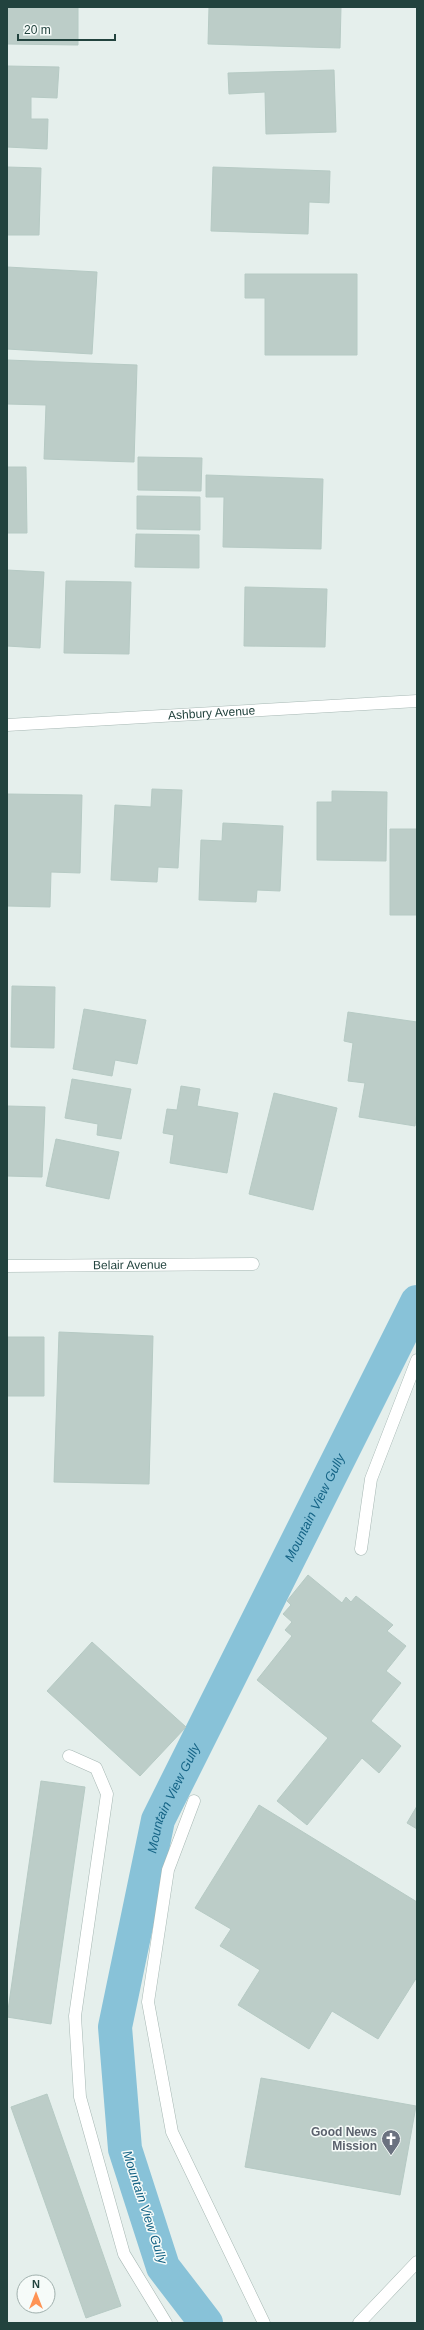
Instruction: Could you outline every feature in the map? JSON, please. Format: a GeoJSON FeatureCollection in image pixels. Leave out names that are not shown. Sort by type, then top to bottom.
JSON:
{"type":"FeatureCollection","features":[{"type":"Feature","properties":{"kind":"street","name":"Ashbury Avenue"},"geometry":{"type":"LineString","coordinates":[[7,725],[417,701]]}},
{"type":"Feature","properties":{"kind":"street","name":"Belair Avenue"},"geometry":{"type":"LineString","coordinates":[[7,1266],[253,1264]]}},
{"type":"Feature","properties":{"kind":"street"},"geometry":{"type":"LineString","coordinates":[[360,1549],[371,1479],[417,1360]]}},
{"type":"Feature","properties":{"kind":"street"},"geometry":{"type":"LineString","coordinates":[[69,1756],[96,1768],[107,1794],[75,2016],[80,2097],[124,2254],[166,2323]]}},
{"type":"Feature","properties":{"kind":"street"},"geometry":{"type":"LineString","coordinates":[[194,1800],[168,1870],[148,2002],[172,2132],[264,2323]]}},
{"type":"Feature","properties":{"kind":"street"},"geometry":{"type":"LineString","coordinates":[[360,2323],[417,2262]]}},
{"type":"Feature","properties":{"kind":"building"},"geometry":{"type":"Polygon","coordinates":[[[7,7],[78,7],[78,45],[7,44],[7,7]]]}},
{"type":"Feature","properties":{"kind":"building"},"geometry":{"type":"Polygon","coordinates":[[[209,7],[341,7],[340,48],[208,44],[209,7]]]}},
{"type":"Feature","properties":{"kind":"building"},"geometry":{"type":"Polygon","coordinates":[[[7,66],[59,67],[57,98],[31,97],[31,119],[48,119],[47,149],[7,147],[7,66]]]}},
{"type":"Feature","properties":{"kind":"building"},"geometry":{"type":"Polygon","coordinates":[[[334,70],[336,132],[266,134],[265,92],[229,94],[228,73],[334,70]]]}},
{"type":"Feature","properties":{"kind":"building"},"geometry":{"type":"Polygon","coordinates":[[[7,167],[41,168],[39,235],[7,235],[7,167]]]}},
{"type":"Feature","properties":{"kind":"building"},"geometry":{"type":"Polygon","coordinates":[[[213,167],[330,171],[329,203],[309,202],[308,234],[211,231],[213,167]]]}},
{"type":"Feature","properties":{"kind":"building"},"geometry":{"type":"Polygon","coordinates":[[[7,267],[97,272],[92,354],[7,349],[7,267]]]}},
{"type":"Feature","properties":{"kind":"building"},"geometry":{"type":"Polygon","coordinates":[[[245,274],[357,274],[357,355],[265,355],[265,298],[245,298],[245,274]]]}},
{"type":"Feature","properties":{"kind":"building"},"geometry":{"type":"Polygon","coordinates":[[[7,360],[137,365],[134,462],[44,459],[46,405],[7,404],[7,360]]]}},
{"type":"Feature","properties":{"kind":"building"},"geometry":{"type":"Polygon","coordinates":[[[138,457],[202,458],[201,491],[138,490],[138,457]]]}},
{"type":"Feature","properties":{"kind":"building"},"geometry":{"type":"Polygon","coordinates":[[[7,467],[26,467],[27,533],[7,533],[7,467]]]}},
{"type":"Feature","properties":{"kind":"building"},"geometry":{"type":"Polygon","coordinates":[[[206,475],[323,479],[321,549],[223,547],[224,497],[206,497],[206,475]]]}},
{"type":"Feature","properties":{"kind":"building"},"geometry":{"type":"Polygon","coordinates":[[[137,496],[200,497],[200,530],[137,529],[137,496]]]}},
{"type":"Feature","properties":{"kind":"building"},"geometry":{"type":"Polygon","coordinates":[[[136,534],[199,535],[199,568],[135,567],[136,534]]]}},
{"type":"Feature","properties":{"kind":"building"},"geometry":{"type":"Polygon","coordinates":[[[7,570],[44,572],[40,648],[7,646],[7,570]]]}},
{"type":"Feature","properties":{"kind":"building"},"geometry":{"type":"Polygon","coordinates":[[[66,581],[131,582],[129,654],[64,653],[66,581]]]}},
{"type":"Feature","properties":{"kind":"building"},"geometry":{"type":"Polygon","coordinates":[[[245,587],[327,589],[325,647],[244,646],[245,587]]]}},
{"type":"Feature","properties":{"kind":"building"},"geometry":{"type":"Polygon","coordinates":[[[152,789],[182,790],[178,868],[158,867],[157,882],[111,880],[115,805],[151,807],[152,789]]]}},
{"type":"Feature","properties":{"kind":"building"},"geometry":{"type":"Polygon","coordinates":[[[332,791],[387,792],[386,861],[317,860],[317,802],[332,802],[332,791]]]}},
{"type":"Feature","properties":{"kind":"building"},"geometry":{"type":"Polygon","coordinates":[[[7,794],[82,795],[80,873],[51,872],[50,907],[7,906],[7,794]]]}},
{"type":"Feature","properties":{"kind":"building"},"geometry":{"type":"Polygon","coordinates":[[[223,823],[283,826],[280,891],[257,890],[256,902],[199,900],[201,840],[222,841],[223,823]]]}},
{"type":"Feature","properties":{"kind":"building"},"geometry":{"type":"Polygon","coordinates":[[[390,829],[417,829],[417,915],[390,915],[390,829]]]}},
{"type":"Feature","properties":{"kind":"building"},"geometry":{"type":"Polygon","coordinates":[[[12,986],[55,987],[54,1048],[11,1047],[12,986]]]}},
{"type":"Feature","properties":{"kind":"building"},"geometry":{"type":"Polygon","coordinates":[[[84,1009],[146,1020],[137,1064],[115,1060],[112,1076],[73,1069],[84,1009]]]}},
{"type":"Feature","properties":{"kind":"building"},"geometry":{"type":"Polygon","coordinates":[[[348,1012],[417,1022],[417,1112],[415,1126],[359,1117],[365,1083],[348,1081],[353,1043],[344,1041],[348,1012]]]}},
{"type":"Feature","properties":{"kind":"building"},"geometry":{"type":"Polygon","coordinates":[[[72,1079],[131,1089],[121,1139],[97,1135],[98,1124],[65,1118],[72,1079]]]}},
{"type":"Feature","properties":{"kind":"building"},"geometry":{"type":"Polygon","coordinates":[[[181,1086],[200,1089],[197,1106],[238,1113],[227,1173],[170,1163],[174,1135],[163,1133],[167,1109],[177,1110],[181,1086]]]}},
{"type":"Feature","properties":{"kind":"building"},"geometry":{"type":"Polygon","coordinates":[[[274,1093],[337,1108],[313,1210],[249,1194],[274,1093]]]}},
{"type":"Feature","properties":{"kind":"building"},"geometry":{"type":"Polygon","coordinates":[[[7,1106],[45,1107],[42,1177],[7,1176],[7,1106]]]}},
{"type":"Feature","properties":{"kind":"building"},"geometry":{"type":"Polygon","coordinates":[[[56,1139],[119,1152],[109,1199],[46,1186],[56,1139]]]}},
{"type":"Feature","properties":{"kind":"building"},"geometry":{"type":"Polygon","coordinates":[[[59,1332],[153,1336],[149,1484],[54,1482],[59,1332]]]}},
{"type":"Feature","properties":{"kind":"building"},"geometry":{"type":"Polygon","coordinates":[[[7,1337],[44,1337],[44,1396],[7,1396],[7,1337]]]}},
{"type":"Feature","properties":{"kind":"building"},"geometry":{"type":"Polygon","coordinates":[[[308,1575],[342,1603],[346,1597],[351,1602],[356,1596],[393,1625],[387,1631],[406,1646],[386,1671],[401,1683],[371,1721],[401,1746],[379,1773],[362,1758],[307,1825],[277,1801],[328,1738],[257,1680],[292,1636],[285,1630],[292,1622],[283,1614],[291,1605],[287,1601],[308,1575]]]}},
{"type":"Feature","properties":{"kind":"building"},"geometry":{"type":"Polygon","coordinates":[[[92,1642],[186,1727],[140,1776],[47,1691],[92,1642]]]}},
{"type":"Feature","properties":{"kind":"building"},"geometry":{"type":"Polygon","coordinates":[[[41,1781],[85,1787],[51,2024],[7,2017],[41,1781]]]}},
{"type":"Feature","properties":{"kind":"building"},"geometry":{"type":"Polygon","coordinates":[[[259,1805],[417,1902],[417,1977],[378,2039],[332,2011],[309,2049],[238,2005],[260,1970],[220,1946],[231,1929],[195,1908],[259,1805]]]}},
{"type":"Feature","properties":{"kind":"building"},"geometry":{"type":"Polygon","coordinates":[[[417,1806],[417,1829],[407,1823],[417,1806]]]}},
{"type":"Feature","properties":{"kind":"building"},"geometry":{"type":"Polygon","coordinates":[[[261,2078],[416,2106],[400,2195],[245,2167],[261,2078]]]}},
{"type":"Feature","properties":{"kind":"building"},"geometry":{"type":"Polygon","coordinates":[[[47,2094],[121,2306],[86,2318],[11,2107],[47,2094]]]}},
{"type":"Feature","properties":{"kind":"waterway","name":"Mountain View Gully"},"geometry":{"type":"LineString","coordinates":[[206,2323],[163,2267],[125,2149],[115,2027],[158,1820],[417,1302]]}},
{"type":"Feature","properties":{"kind":"place","name":"Good News Mission"},"geometry":{"type":"Point","coordinates":[391,2156]}}]}
